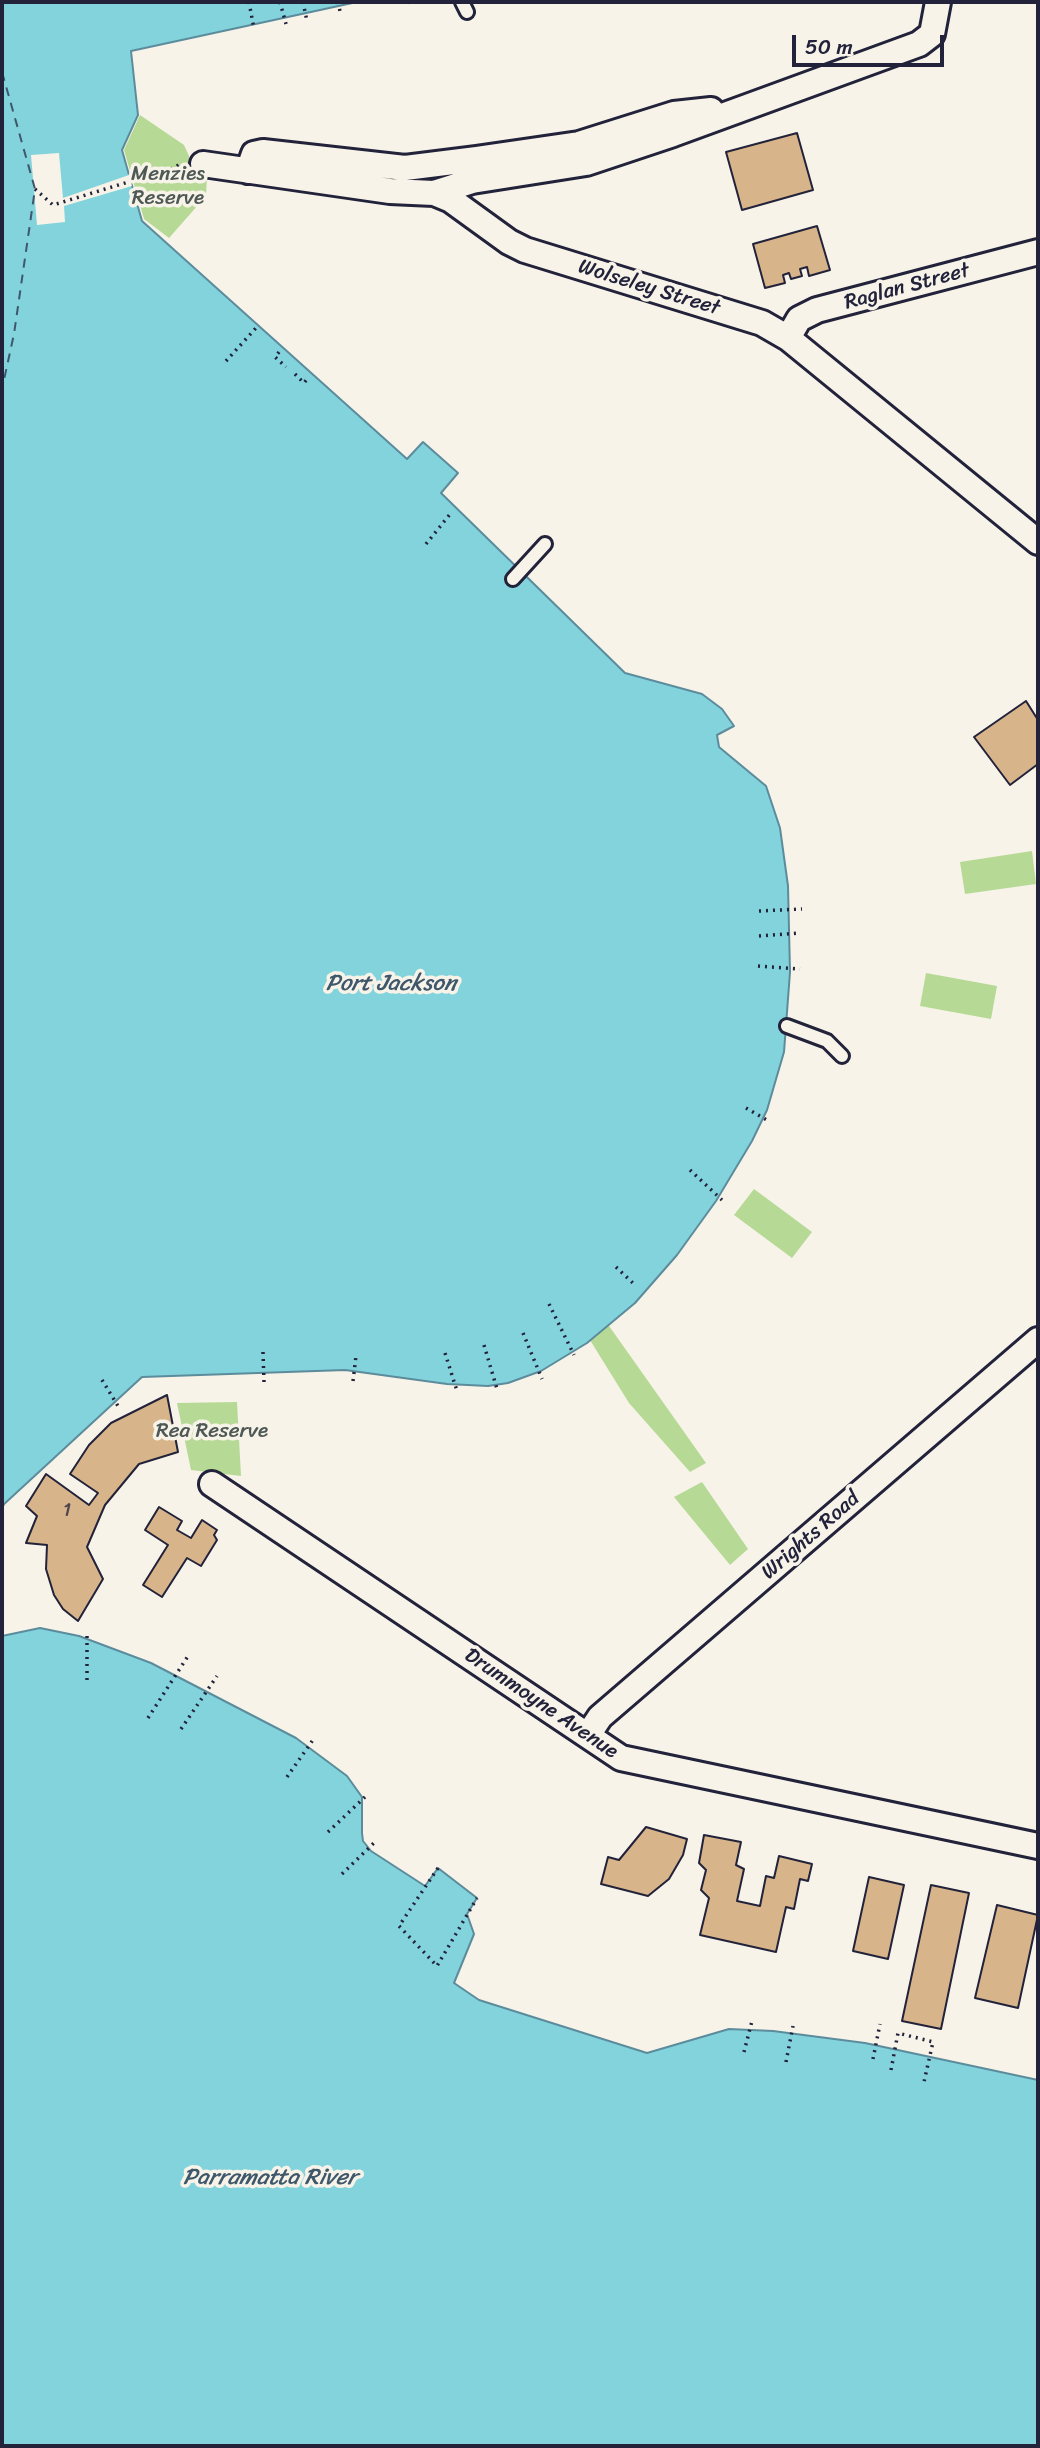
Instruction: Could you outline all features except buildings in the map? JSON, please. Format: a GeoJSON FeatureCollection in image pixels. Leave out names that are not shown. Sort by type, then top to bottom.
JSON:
{"type":"FeatureCollection","features":[{"type":"Feature","properties":{"kind":"street"},"geometry":{"type":"LineString","coordinates":[[434,194],[472,181],[586,163],[919,44],[932,34],[938,2]]}},
{"type":"Feature","properties":{"kind":"street"},"geometry":{"type":"LineString","coordinates":[[248,171],[254,154],[262,152],[405,168],[477,159],[579,144],[674,114],[753,104]]}},
{"type":"Feature","properties":{"kind":"street","name":"Wolseley Street"},"geometry":{"type":"LineString","coordinates":[[193,163],[390,191],[434,194],[451,200],[509,242],[525,250],[762,323],[788,338],[1035,533]]}},
{"type":"Feature","properties":{"kind":"street","name":"Raglan Street"},"geometry":{"type":"LineString","coordinates":[[788,338],[799,319],[808,314],[1038,252]]}},
{"type":"Feature","properties":{"kind":"street","name":"Wrights Road"},"geometry":{"type":"LineString","coordinates":[[588,1735],[600,1717],[1038,1340]]}},
{"type":"Feature","properties":{"kind":"street","name":"Drummoyne Avenue"},"geometry":{"type":"LineString","coordinates":[[212,1484],[621,1758],[1038,1846]]}},
{"type":"Feature","properties":{"kind":"lane"},"geometry":{"type":"LineString","coordinates":[[513,579],[545,544]]}},
{"type":"Feature","properties":{"kind":"lane"},"geometry":{"type":"LineString","coordinates":[[787,1026],[827,1041],[842,1056]]}},
{"type":"Feature","properties":{"kind":"path"},"geometry":{"type":"LineString","coordinates":[[249,2],[254,29]]}},
{"type":"Feature","properties":{"kind":"path"},"geometry":{"type":"LineString","coordinates":[[280,2],[286,24]]}},
{"type":"Feature","properties":{"kind":"path"},"geometry":{"type":"LineString","coordinates":[[303,2],[307,21]]}},
{"type":"Feature","properties":{"kind":"path"},"geometry":{"type":"LineString","coordinates":[[338,2],[340,11]]}},
{"type":"Feature","properties":{"kind":"path"},"geometry":{"type":"LineString","coordinates":[[35,189],[53,205],[193,163]]}},
{"type":"Feature","properties":{"kind":"path"},"geometry":{"type":"LineString","coordinates":[[226,361],[256,328]]}},
{"type":"Feature","properties":{"kind":"path"},"geometry":{"type":"LineString","coordinates":[[279,352],[275,357],[286,366]]}},
{"type":"Feature","properties":{"kind":"path"},"geometry":{"type":"LineString","coordinates":[[295,374],[304,383],[308,378]]}},
{"type":"Feature","properties":{"kind":"path"},"geometry":{"type":"LineString","coordinates":[[426,544],[451,513]]}},
{"type":"Feature","properties":{"kind":"path"},"geometry":{"type":"LineString","coordinates":[[759,911],[802,909]]}},
{"type":"Feature","properties":{"kind":"path"},"geometry":{"type":"LineString","coordinates":[[759,936],[799,933]]}},
{"type":"Feature","properties":{"kind":"path"},"geometry":{"type":"LineString","coordinates":[[758,966],[800,969]]}},
{"type":"Feature","properties":{"kind":"path"},"geometry":{"type":"LineString","coordinates":[[746,1108],[767,1120]]}},
{"type":"Feature","properties":{"kind":"path"},"geometry":{"type":"LineString","coordinates":[[690,1170],[722,1200]]}},
{"type":"Feature","properties":{"kind":"path"},"geometry":{"type":"LineString","coordinates":[[616,1267],[636,1286]]}},
{"type":"Feature","properties":{"kind":"path"},"geometry":{"type":"LineString","coordinates":[[549,1304],[574,1355]]}},
{"type":"Feature","properties":{"kind":"path"},"geometry":{"type":"LineString","coordinates":[[523,1333],[542,1379]]}},
{"type":"Feature","properties":{"kind":"path"},"geometry":{"type":"LineString","coordinates":[[484,1345],[497,1389]]}},
{"type":"Feature","properties":{"kind":"path"},"geometry":{"type":"LineString","coordinates":[[263,1352],[264,1382]]}},
{"type":"Feature","properties":{"kind":"path"},"geometry":{"type":"LineString","coordinates":[[445,1353],[457,1391]]}},
{"type":"Feature","properties":{"kind":"path"},"geometry":{"type":"LineString","coordinates":[[353,1381],[356,1356]]}},
{"type":"Feature","properties":{"kind":"path"},"geometry":{"type":"LineString","coordinates":[[103,1380],[118,1406]]}},
{"type":"Feature","properties":{"kind":"path"},"geometry":{"type":"LineString","coordinates":[[86,1680],[87,1633]]}},
{"type":"Feature","properties":{"kind":"path"},"geometry":{"type":"LineString","coordinates":[[148,1718],[188,1656]]}},
{"type":"Feature","properties":{"kind":"path"},"geometry":{"type":"LineString","coordinates":[[181,1729],[217,1676]]}},
{"type":"Feature","properties":{"kind":"path"},"geometry":{"type":"LineString","coordinates":[[287,1777],[316,1737]]}},
{"type":"Feature","properties":{"kind":"path"},"geometry":{"type":"LineString","coordinates":[[328,1832],[366,1796]]}},
{"type":"Feature","properties":{"kind":"path"},"geometry":{"type":"LineString","coordinates":[[342,1874],[376,1841]]}},
{"type":"Feature","properties":{"kind":"path"},"geometry":{"type":"LineString","coordinates":[[438,1868],[399,1926],[437,1966],[477,1898]]}},
{"type":"Feature","properties":{"kind":"path"},"geometry":{"type":"LineString","coordinates":[[744,2052],[752,2021]]}},
{"type":"Feature","properties":{"kind":"path"},"geometry":{"type":"LineString","coordinates":[[873,2059],[880,2024]]}},
{"type":"Feature","properties":{"kind":"path"},"geometry":{"type":"LineString","coordinates":[[786,2062],[793,2026]]}},
{"type":"Feature","properties":{"kind":"path"},"geometry":{"type":"LineString","coordinates":[[891,2070],[898,2033],[933,2042],[923,2082]]}},
{"type":"Feature","properties":{"kind":"green space","name":"Menzies Reserve"},"geometry":{"type":"Polygon","coordinates":[[[140,115],[184,145],[194,167],[207,175],[206,196],[169,238],[144,219],[124,150],[140,115]]]}},
{"type":"Feature","properties":{"kind":"green space"},"geometry":{"type":"Polygon","coordinates":[[[1032,851],[1036,884],[965,894],[960,862],[1032,851]]]}},
{"type":"Feature","properties":{"kind":"green space"},"geometry":{"type":"Polygon","coordinates":[[[926,973],[997,986],[991,1019],[920,1006],[926,973]]]}},
{"type":"Feature","properties":{"kind":"green space"},"geometry":{"type":"Polygon","coordinates":[[[754,1189],[812,1232],[792,1258],[734,1215],[754,1189]]]}},
{"type":"Feature","properties":{"kind":"green space"},"geometry":{"type":"Polygon","coordinates":[[[602,1316],[706,1463],[690,1472],[629,1403],[585,1332],[602,1316]]]}},
{"type":"Feature","properties":{"kind":"green space","name":"Rea Reserve"},"geometry":{"type":"Polygon","coordinates":[[[237,1402],[241,1476],[191,1470],[177,1403],[237,1402]]]}},
{"type":"Feature","properties":{"kind":"green space"},"geometry":{"type":"Polygon","coordinates":[[[702,1482],[748,1549],[730,1565],[674,1497],[702,1482]]]}},
{"type":"Feature","properties":{"kind":"water","name":"Port Jackson"},"geometry":{"type":"Polygon","coordinates":[[[2,2],[357,2],[131,51],[138,115],[122,150],[142,221],[407,459],[423,442],[458,473],[441,493],[625,673],[702,694],[722,709],[734,726],[717,735],[719,747],[766,786],[780,828],[788,886],[790,972],[784,1052],[767,1110],[752,1141],[716,1201],[677,1255],[635,1303],[587,1343],[541,1371],[508,1383],[488,1386],[447,1384],[345,1370],[142,1377],[2,1506],[2,2]]]}},
{"type":"Feature","properties":{"kind":"water","name":"Parramatta River"},"geometry":{"type":"Polygon","coordinates":[[[40,1628],[79,1636],[151,1663],[296,1738],[347,1776],[362,1797],[363,1841],[371,1851],[425,1886],[438,1868],[477,1898],[467,1914],[474,1934],[454,1983],[479,2000],[647,2053],[729,2029],[773,2031],[865,2043],[1038,2080],[1038,2446],[2,2446],[2,1636],[40,1628]]]}},
{"type":"Feature","properties":{"kind":"pier"},"geometry":{"type":"Polygon","coordinates":[[[59,153],[63,198],[129,175],[132,186],[64,206],[65,222],[37,225],[31,155],[59,153]]]}},
{"type":"Feature","properties":{"kind":"ferry route"},"geometry":{"type":"LineString","coordinates":[[2,72],[35,189],[14,334],[2,389]]}}]}
